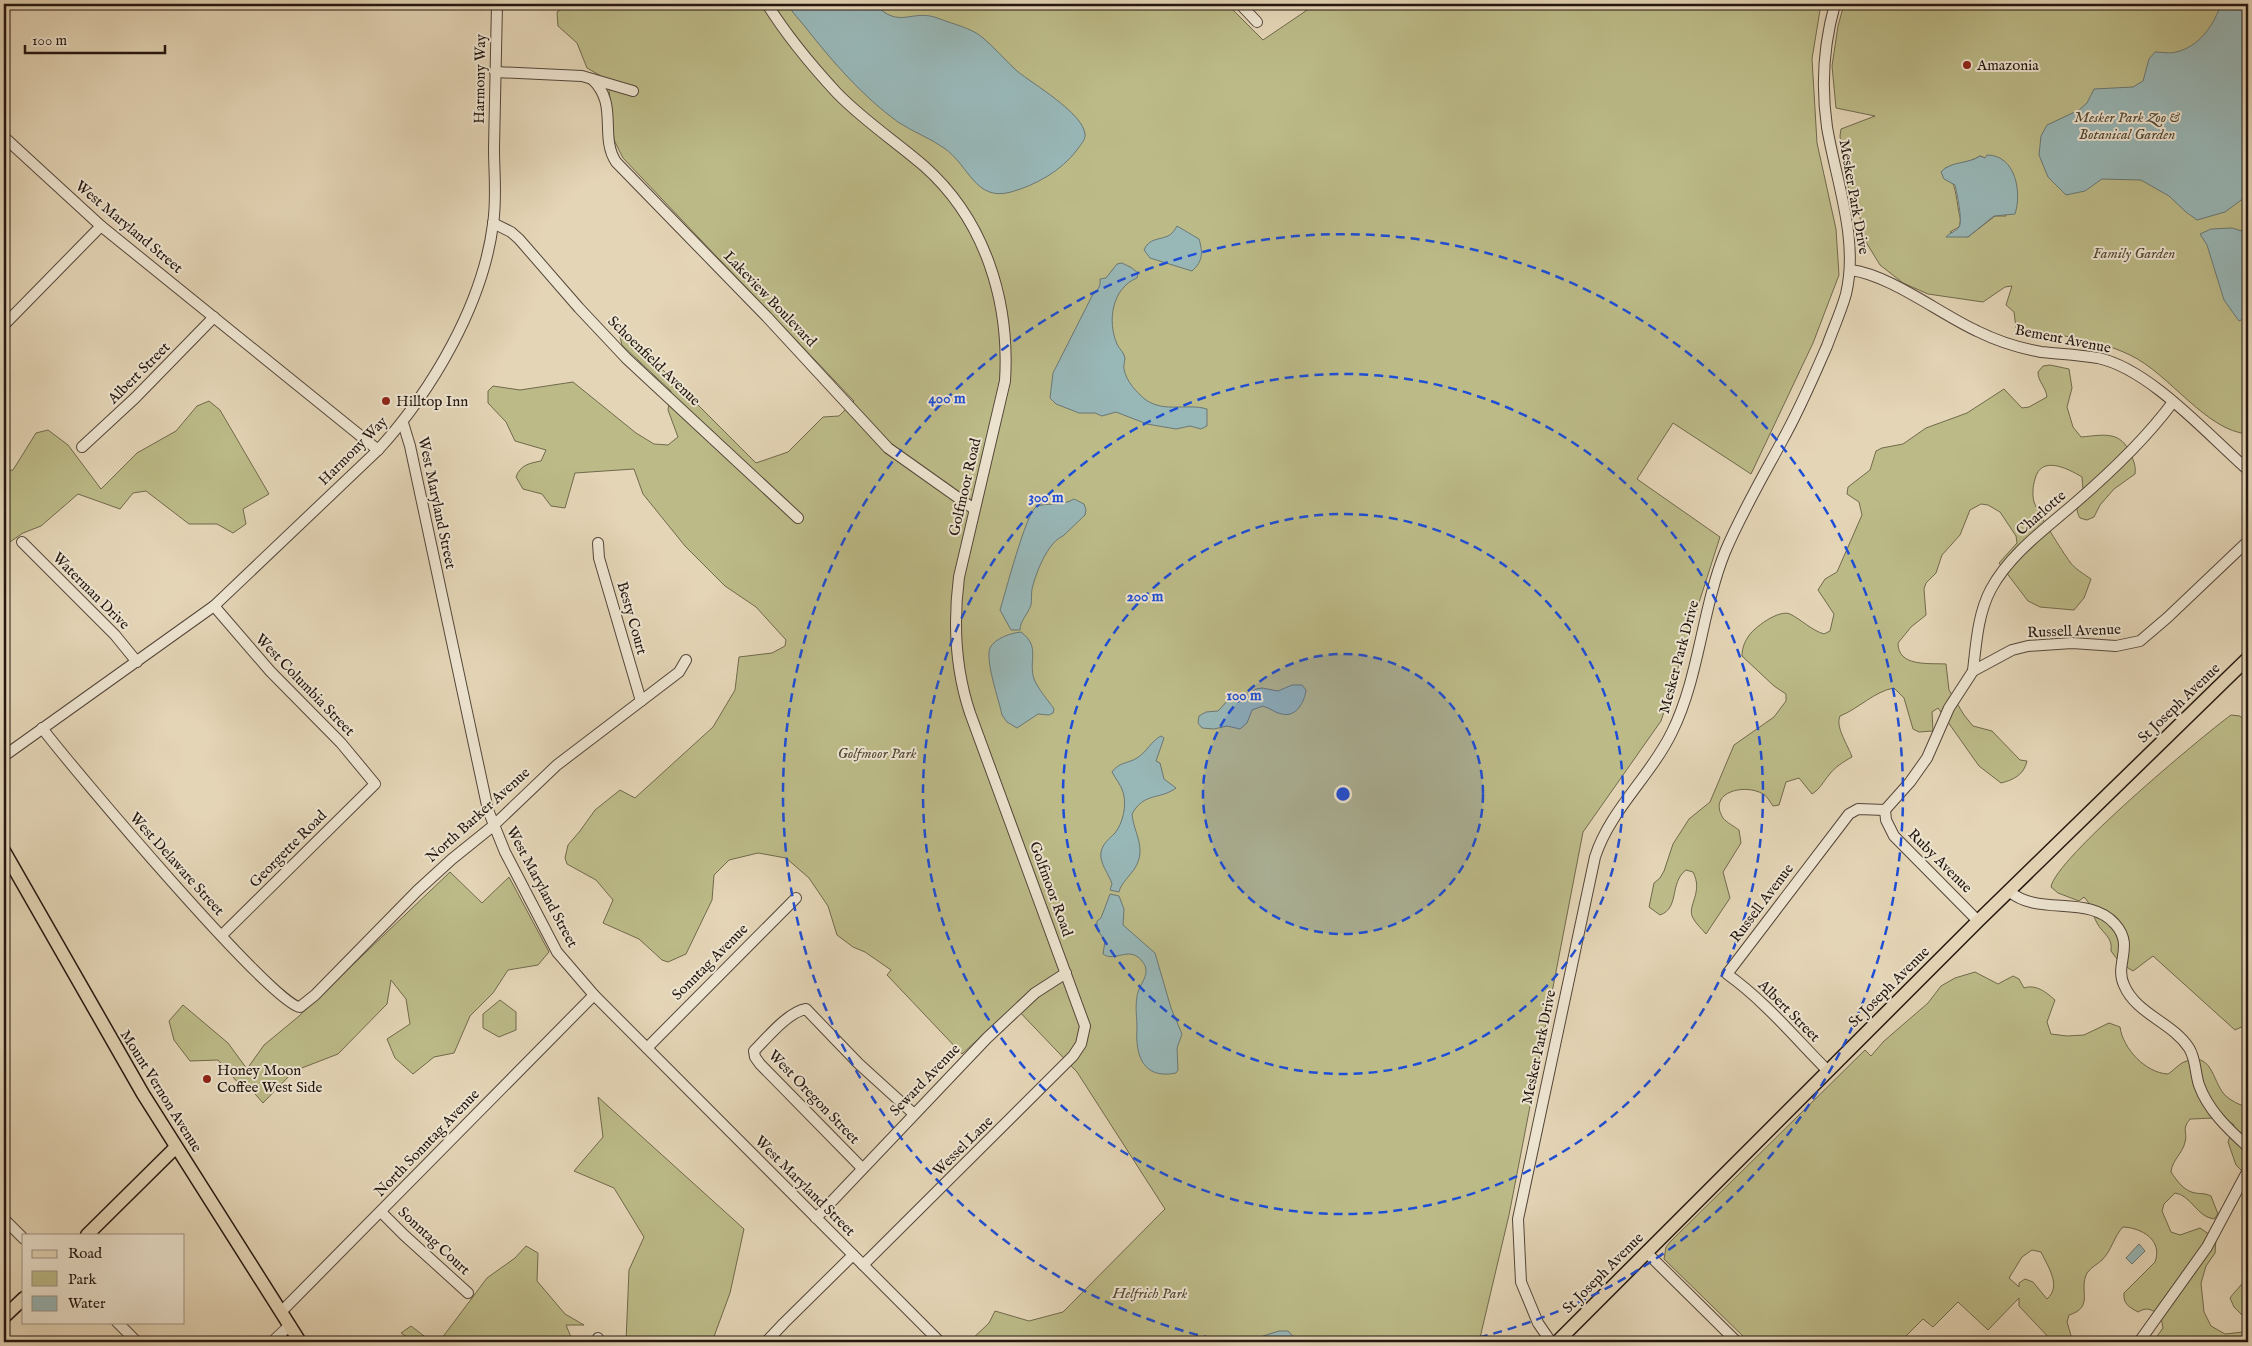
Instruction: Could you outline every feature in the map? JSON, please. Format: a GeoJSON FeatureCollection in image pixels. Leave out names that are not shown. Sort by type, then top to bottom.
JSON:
{"type":"FeatureCollection","features":[{"type":"Feature","properties":{"kind":"main road","name":"St Joseph Avenue"},"geometry":{"type":"LineString","coordinates":[[1557,1342],[1978,921],[2248,658]]}},
{"type":"Feature","properties":{"kind":"main road","name":"Mount Vernon Avenue"},"geometry":{"type":"LineString","coordinates":[[4,852],[84,994],[176,1147],[300,1342]]}},
{"type":"Feature","properties":{"kind":"main road"},"geometry":{"type":"LineString","coordinates":[[88,1234],[176,1147]]}},
{"type":"Feature","properties":{"kind":"main road"},"geometry":{"type":"LineString","coordinates":[[4,1317],[22,1300]]}},
{"type":"Feature","properties":{"kind":"street","name":"Harmony Way"},"geometry":{"type":"LineString","coordinates":[[4,756],[214,606],[378,450],[403,423],[439,368],[468,311],[483,268],[494,223],[497,4]]}},
{"type":"Feature","properties":{"kind":"street","name":"Golfmoor Road"},"geometry":{"type":"LineString","coordinates":[[766,4],[801,52],[837,93],[925,167],[950,194],[981,242],[998,288],[1003,313],[1007,354],[1002,401],[974,509],[955,607],[957,662],[970,713],[1084,1020],[1081,1044]]}},
{"type":"Feature","properties":{"kind":"street"},"geometry":{"type":"LineString","coordinates":[[1240,4],[1258,22]]}},
{"type":"Feature","properties":{"kind":"street","name":"Mesker Park Drive"},"geometry":{"type":"LineString","coordinates":[[1551,1342],[1538,1323],[1521,1282],[1518,1219],[1595,857],[1604,835],[1661,754],[1673,731],[1684,702],[1713,587],[1725,553],[1784,439],[1821,359],[1841,311],[1851,270],[1848,233],[1827,125],[1823,87],[1828,35],[1835,4]]}},
{"type":"Feature","properties":{"kind":"street"},"geometry":{"type":"LineString","coordinates":[[495,72],[571,74],[633,91]]}},
{"type":"Feature","properties":{"kind":"street","name":"Lakeview Boulevard"},"geometry":{"type":"LineString","coordinates":[[592,79],[602,91],[608,106],[609,144],[616,162],[767,317],[888,448],[974,509]]}},
{"type":"Feature","properties":{"kind":"street","name":"West Maryland Street"},"geometry":{"type":"LineString","coordinates":[[4,137],[101,226],[378,450]]}},
{"type":"Feature","properties":{"kind":"street","name":"Schoenfield Avenue"},"geometry":{"type":"LineString","coordinates":[[494,223],[511,232],[626,358],[798,518]]}},
{"type":"Feature","properties":{"kind":"street"},"geometry":{"type":"LineString","coordinates":[[4,325],[101,226]]}},
{"type":"Feature","properties":{"kind":"street","name":"Bement Avenue"},"geometry":{"type":"LineString","coordinates":[[1851,270],[1871,274],[1976,331],[1998,340],[2039,351],[2098,358],[2125,368],[2148,381],[2248,470]]}},
{"type":"Feature","properties":{"kind":"street","name":"Albert Street"},"geometry":{"type":"LineString","coordinates":[[82,447],[135,398],[214,317]]}},
{"type":"Feature","properties":{"kind":"street","name":"Charlotte"},"geometry":{"type":"LineString","coordinates":[[1973,671],[1985,602],[1998,578],[2038,534],[2122,460],[2149,433],[2173,402]]}},
{"type":"Feature","properties":{"kind":"street","name":"West Maryland Street"},"geometry":{"type":"LineString","coordinates":[[403,423],[410,446],[484,794],[493,826],[557,952],[594,995],[940,1342]]}},
{"type":"Feature","properties":{"kind":"street","name":"Russell Avenue"},"geometry":{"type":"LineString","coordinates":[[1727,974],[1849,814],[1855,810],[1863,809],[1885,810],[1910,782],[1926,758],[1949,708],[1973,671],[2012,650],[2028,646],[2072,643],[2116,646],[2140,640],[2167,618],[2248,540]]}},
{"type":"Feature","properties":{"kind":"street","name":"Waterman Drive"},"geometry":{"type":"LineString","coordinates":[[22,542],[115,635],[137,662]]}},
{"type":"Feature","properties":{"kind":"street","name":"Besty Court"},"geometry":{"type":"LineString","coordinates":[[598,543],[599,558],[641,701]]}},
{"type":"Feature","properties":{"kind":"street","name":"West Columbia Street"},"geometry":{"type":"LineString","coordinates":[[214,606],[270,671],[340,743],[374,783]]}},
{"type":"Feature","properties":{"kind":"street","name":"North Barker Avenue"},"geometry":{"type":"LineString","coordinates":[[302,1006],[452,858],[493,826],[557,765],[679,672],[686,660]]}},
{"type":"Feature","properties":{"kind":"street","name":"West Delaware Street"},"geometry":{"type":"LineString","coordinates":[[42,728],[111,814],[222,935],[286,1000],[295,1007],[302,1006]]}},
{"type":"Feature","properties":{"kind":"street","name":"Georgette Road"},"geometry":{"type":"LineString","coordinates":[[222,935],[374,783]]}},
{"type":"Feature","properties":{"kind":"street","name":"Ruby Avenue"},"geometry":{"type":"LineString","coordinates":[[1885,810],[1886,820],[1894,836],[1978,921]]}},
{"type":"Feature","properties":{"kind":"street"},"geometry":{"type":"LineString","coordinates":[[2009,891],[2023,901],[2090,910],[2102,914],[2115,923],[2125,943],[2121,977],[2124,986],[2136,1004],[2167,1026],[2189,1048],[2203,1095],[2223,1123],[2248,1147]]}},
{"type":"Feature","properties":{"kind":"street","name":"Sonntag Avenue"},"geometry":{"type":"LineString","coordinates":[[647,1048],[796,898]]}},
{"type":"Feature","properties":{"kind":"street","name":"Seward Avenue"},"geometry":{"type":"LineString","coordinates":[[816,1218],[971,1054],[1035,993],[1066,973]]}},
{"type":"Feature","properties":{"kind":"street","name":"Albert Street"},"geometry":{"type":"LineString","coordinates":[[1727,974],[1746,988],[1786,1025],[1828,1071]]}},
{"type":"Feature","properties":{"kind":"street","name":"North Sonntag Avenue"},"geometry":{"type":"LineString","coordinates":[[281,1312],[594,995]]}},
{"type":"Feature","properties":{"kind":"street","name":"West Oregon Street"},"geometry":{"type":"LineString","coordinates":[[862,1168],[760,1064],[755,1057],[754,1051],[783,1023],[797,1012],[806,1009],[859,1064],[914,1114]]}},
{"type":"Feature","properties":{"kind":"street","name":"Wessel Lane"},"geometry":{"type":"LineString","coordinates":[[863,1265],[1060,1070],[1081,1044]]}},
{"type":"Feature","properties":{"kind":"street"},"geometry":{"type":"LineString","coordinates":[[2140,1342],[2207,1247],[2248,1170]]}},
{"type":"Feature","properties":{"kind":"street","name":"Sonntag Court"},"geometry":{"type":"LineString","coordinates":[[381,1212],[468,1293]]}},
{"type":"Feature","properties":{"kind":"street"},"geometry":{"type":"LineString","coordinates":[[4,1219],[22,1238]]}},
{"type":"Feature","properties":{"kind":"street"},"geometry":{"type":"LineString","coordinates":[[1646,1252],[1737,1342]]}},
{"type":"Feature","properties":{"kind":"street"},"geometry":{"type":"LineString","coordinates":[[766,1342],[853,1255]]}},
{"type":"Feature","properties":{"kind":"street"},"geometry":{"type":"LineString","coordinates":[[119,1324],[136,1342]]}},
{"type":"Feature","properties":{"kind":"street"},"geometry":{"type":"LineString","coordinates":[[272,1342],[290,1325]]}},
{"type":"Feature","properties":{"kind":"green space"},"geometry":{"type":"Polygon","coordinates":[[[568,4],[1227,4],[1263,40],[1316,4],[1821,4],[1812,59],[1817,143],[1836,229],[1839,275],[1813,343],[1751,474],[1673,423],[1637,479],[1720,537],[1661,721],[1583,832],[1509,1215],[1479,1342],[969,1342],[989,1323],[995,1311],[1029,1321],[1063,1312],[1165,1209],[1077,1072],[1014,1006],[962,1054],[887,975],[891,970],[837,935],[828,906],[809,878],[786,858],[758,853],[729,860],[714,875],[712,900],[686,954],[668,962],[662,960],[639,939],[603,923],[613,900],[596,880],[567,864],[565,858],[568,845],[595,810],[620,790],[635,798],[713,727],[735,690],[739,657],[772,653],[785,646],[786,640],[756,607],[725,586],[685,546],[643,494],[634,469],[575,473],[565,508],[551,506],[542,494],[523,489],[516,477],[518,473],[526,465],[541,461],[546,450],[515,441],[506,422],[488,403],[488,391],[493,386],[520,390],[573,382],[636,433],[654,444],[668,445],[678,437],[668,410],[671,391],[622,345],[619,333],[636,343],[756,463],[788,452],[823,417],[839,416],[854,401],[623,158],[614,140],[608,80],[587,68],[577,43],[558,26],[557,12],[568,4]]]}},
{"type":"Feature","properties":{"kind":"green space","name":"Mesker Park Zoo & Botanical Garden"},"geometry":{"type":"Polygon","coordinates":[[[1844,4],[2248,4],[2248,434],[2233,431],[2217,423],[2145,364],[2117,349],[2089,341],[2016,328],[2014,312],[2006,305],[2012,286],[2005,287],[1983,302],[1928,294],[1903,283],[1880,265],[1866,242],[1859,214],[1846,182],[1840,136],[1841,129],[1875,116],[1836,108],[1832,66],[1838,26],[1844,4]],[[1980,156],[1945,168],[1954,187],[1960,220],[1959,227],[1950,232],[1968,237],[1995,216],[2006,216],[1985,158],[1980,156]]]}},
{"type":"Feature","properties":{"kind":"green space"},"geometry":{"type":"Polygon","coordinates":[[[2050,365],[2069,369],[2072,388],[2067,407],[2073,427],[2081,437],[2104,435],[2117,438],[2127,447],[2135,466],[2135,474],[2114,489],[2100,505],[2094,517],[2087,520],[2080,518],[2077,510],[2083,490],[2082,477],[2062,467],[2049,465],[2043,467],[2038,472],[2035,479],[2033,499],[2040,514],[2070,562],[2091,579],[2084,598],[2074,610],[2040,607],[2028,601],[1999,563],[2017,543],[2016,536],[2000,512],[1988,505],[1981,504],[1970,510],[1960,535],[1942,555],[1936,573],[1926,583],[1924,589],[1926,615],[1911,627],[1898,643],[1899,651],[1908,660],[1946,664],[1949,690],[1964,715],[1973,726],[1992,731],[2020,760],[2027,761],[2026,766],[2014,778],[2001,783],[1979,766],[1938,708],[1932,712],[1933,731],[1919,732],[1913,729],[1904,698],[1894,688],[1887,690],[1873,696],[1840,716],[1839,725],[1852,757],[1834,770],[1812,794],[1799,778],[1786,782],[1779,805],[1773,806],[1764,795],[1747,789],[1730,792],[1724,796],[1720,802],[1719,809],[1724,820],[1739,830],[1741,843],[1723,872],[1730,898],[1706,934],[1691,913],[1697,886],[1693,872],[1686,870],[1681,875],[1670,907],[1660,915],[1649,907],[1654,883],[1664,871],[1673,844],[1689,819],[1710,802],[1734,745],[1774,717],[1786,701],[1786,694],[1774,686],[1742,656],[1747,639],[1755,629],[1767,620],[1785,613],[1794,616],[1824,634],[1830,631],[1834,614],[1818,590],[1825,579],[1837,572],[1862,515],[1859,502],[1847,494],[1848,487],[1870,470],[1876,451],[1903,444],[1926,428],[1967,413],[2004,389],[2022,408],[2029,407],[2047,397],[2038,372],[2043,366],[2050,365]]]}},
{"type":"Feature","properties":{"kind":"green space"},"geometry":{"type":"Polygon","coordinates":[[[209,401],[220,410],[269,494],[243,509],[246,524],[233,533],[217,524],[189,524],[146,491],[133,493],[120,509],[78,494],[41,526],[23,533],[4,546],[4,471],[13,470],[36,433],[48,430],[68,445],[101,489],[137,453],[176,431],[197,406],[209,401]]]}},
{"type":"Feature","properties":{"kind":"green space"},"geometry":{"type":"Polygon","coordinates":[[[2231,715],[2240,716],[2248,724],[2248,1024],[2235,1030],[2153,956],[2133,971],[2120,963],[2111,951],[2109,939],[2097,923],[2087,900],[2084,897],[2079,901],[2058,893],[2051,887],[2059,872],[2102,826],[2191,747],[2231,715]]]}},
{"type":"Feature","properties":{"kind":"green space"},"geometry":{"type":"Polygon","coordinates":[[[450,872],[482,903],[509,877],[549,952],[538,965],[508,970],[493,993],[470,1016],[454,1053],[434,1057],[413,1074],[395,1058],[387,1039],[410,1024],[406,999],[391,980],[387,1004],[338,1054],[294,1071],[263,1103],[248,1086],[240,1085],[218,1060],[190,1061],[174,1040],[169,1021],[183,1005],[228,1043],[247,1069],[264,1045],[298,1017],[450,872]]]}},
{"type":"Feature","properties":{"kind":"green space"},"geometry":{"type":"Polygon","coordinates":[[[1975,972],[1998,984],[2013,976],[2019,979],[2024,988],[2037,988],[2055,1000],[2047,1022],[2051,1034],[2067,1036],[2084,1035],[2109,1023],[2120,1027],[2122,1035],[2131,1051],[2152,1069],[2168,1074],[2184,1062],[2193,1059],[2200,1060],[2210,1068],[2226,1096],[2248,1107],[2248,1177],[2236,1165],[2228,1142],[2234,1125],[2219,1119],[2190,1119],[2185,1128],[2186,1139],[2184,1146],[2172,1168],[2171,1172],[2184,1188],[2191,1192],[2211,1196],[2218,1214],[2214,1219],[2203,1214],[2181,1195],[2175,1193],[2164,1204],[2162,1211],[2171,1232],[2180,1235],[2200,1228],[2216,1239],[2215,1253],[2206,1266],[2201,1283],[2204,1312],[2211,1326],[2225,1334],[2243,1332],[2248,1323],[2248,1342],[2153,1342],[2163,1328],[2161,1317],[2150,1310],[2145,1309],[2138,1312],[2127,1305],[2124,1293],[2155,1262],[2156,1247],[2144,1233],[2123,1227],[2105,1256],[2087,1273],[2084,1286],[2084,1303],[2077,1312],[2069,1315],[2067,1322],[2072,1339],[2069,1342],[2053,1342],[2019,1306],[2019,1298],[1988,1330],[1958,1302],[1933,1327],[1923,1319],[1900,1342],[1749,1342],[1664,1259],[1666,1247],[1670,1242],[1865,1050],[1871,1056],[1884,1041],[1928,1003],[1941,986],[1955,978],[1975,972]],[[2032,1250],[2022,1257],[2009,1278],[2019,1287],[2019,1283],[2025,1279],[2033,1282],[2047,1299],[2051,1294],[2054,1282],[2041,1252],[2032,1250]]]}},
{"type":"Feature","properties":{"kind":"green space"},"geometry":{"type":"Polygon","coordinates":[[[500,1000],[516,1012],[516,1030],[499,1037],[483,1028],[483,1014],[500,1000]]]}},
{"type":"Feature","properties":{"kind":"green space"},"geometry":{"type":"Polygon","coordinates":[[[598,1097],[744,1229],[730,1293],[712,1342],[626,1342],[629,1270],[644,1237],[614,1188],[574,1171],[603,1137],[598,1097]]]}},
{"type":"Feature","properties":{"kind":"green space"},"geometry":{"type":"Polygon","coordinates":[[[526,1246],[538,1253],[537,1281],[565,1314],[584,1325],[566,1325],[573,1342],[439,1342],[487,1278],[515,1258],[526,1246]]]}},
{"type":"Feature","properties":{"kind":"green space"},"geometry":{"type":"Polygon","coordinates":[[[2248,1270],[2248,1321],[2234,1307],[2230,1298],[2243,1282],[2248,1270]]]}},
{"type":"Feature","properties":{"kind":"green space"},"geometry":{"type":"Polygon","coordinates":[[[411,1326],[432,1342],[414,1342],[401,1333],[411,1326]]]}},
{"type":"Feature","properties":{"kind":"water"},"geometry":{"type":"Polygon","coordinates":[[[788,4],[875,4],[892,16],[930,16],[973,31],[1017,71],[1067,108],[1082,126],[1085,134],[1084,140],[1071,158],[1056,171],[1039,181],[1011,192],[999,194],[989,192],[973,180],[953,155],[933,141],[898,122],[860,90],[837,66],[788,4]]]}},
{"type":"Feature","properties":{"kind":"water"},"geometry":{"type":"Polygon","coordinates":[[[2221,4],[2248,4],[2248,195],[2225,212],[2197,220],[2169,196],[2141,180],[2102,179],[2085,191],[2066,195],[2048,177],[2039,155],[2041,136],[2047,125],[2079,110],[2087,103],[2094,89],[2133,87],[2143,81],[2149,59],[2155,52],[2174,53],[2192,45],[2210,27],[2221,4]]]}},
{"type":"Feature","properties":{"kind":"water"},"geometry":{"type":"Polygon","coordinates":[[[1987,155],[2005,161],[2010,168],[2017,186],[2018,196],[2015,214],[1994,216],[1968,237],[1946,237],[1959,227],[1960,214],[1955,185],[1944,179],[1941,172],[1954,164],[1976,159],[1980,156],[1985,158],[1987,155]]]}},
{"type":"Feature","properties":{"kind":"water"},"geometry":{"type":"Polygon","coordinates":[[[1177,226],[1199,239],[1201,256],[1198,264],[1192,271],[1150,258],[1144,250],[1151,241],[1169,235],[1177,226]]]}},
{"type":"Feature","properties":{"kind":"water"},"geometry":{"type":"Polygon","coordinates":[[[2232,228],[2248,233],[2248,315],[2239,321],[2224,300],[2207,245],[2200,234],[2211,229],[2232,228]]]}},
{"type":"Feature","properties":{"kind":"water"},"geometry":{"type":"Polygon","coordinates":[[[1122,263],[1138,273],[1137,278],[1122,289],[1117,297],[1112,316],[1114,335],[1125,358],[1124,368],[1127,378],[1139,394],[1153,404],[1168,407],[1199,407],[1207,409],[1207,426],[1201,429],[1190,426],[1176,429],[1147,424],[1116,412],[1102,416],[1095,413],[1079,413],[1056,404],[1050,398],[1053,373],[1092,296],[1098,289],[1100,279],[1106,278],[1117,264],[1122,263]]]}},
{"type":"Feature","properties":{"kind":"water"},"geometry":{"type":"Polygon","coordinates":[[[1074,499],[1084,504],[1085,515],[1057,540],[1047,552],[1036,575],[1032,589],[1031,605],[1021,624],[1020,630],[1011,630],[1000,610],[1032,512],[1039,506],[1064,503],[1074,499]]]}},
{"type":"Feature","properties":{"kind":"water"},"geometry":{"type":"Polygon","coordinates":[[[1021,632],[1031,643],[1034,679],[1054,709],[1053,713],[1049,715],[1038,714],[1017,728],[1007,722],[1002,715],[989,662],[989,654],[992,644],[996,641],[1008,635],[1021,632]]]}},
{"type":"Feature","properties":{"kind":"water"},"geometry":{"type":"Polygon","coordinates":[[[1292,685],[1302,685],[1306,690],[1299,708],[1292,713],[1287,715],[1263,706],[1252,710],[1247,723],[1240,729],[1227,726],[1214,729],[1202,728],[1198,723],[1199,716],[1206,712],[1218,711],[1230,698],[1247,695],[1256,689],[1262,688],[1278,691],[1292,685]]]}},
{"type":"Feature","properties":{"kind":"water"},"geometry":{"type":"Polygon","coordinates":[[[1161,736],[1164,738],[1156,761],[1160,763],[1164,779],[1176,788],[1170,792],[1147,799],[1132,814],[1140,847],[1138,861],[1119,892],[1110,890],[1112,884],[1103,864],[1101,852],[1120,824],[1124,814],[1125,802],[1122,789],[1112,772],[1120,765],[1140,756],[1161,736]]]}},
{"type":"Feature","properties":{"kind":"water"},"geometry":{"type":"Polygon","coordinates":[[[1110,894],[1119,896],[1124,909],[1123,925],[1155,953],[1171,1008],[1182,1034],[1177,1048],[1178,1070],[1176,1073],[1156,1073],[1143,1063],[1140,1056],[1137,1038],[1136,1001],[1146,975],[1146,970],[1142,961],[1132,954],[1112,957],[1103,954],[1105,941],[1097,929],[1097,921],[1101,918],[1110,894]]]}},
{"type":"Feature","properties":{"kind":"water"},"geometry":{"type":"Polygon","coordinates":[[[2139,1244],[2145,1251],[2132,1264],[2126,1258],[2139,1244]]]}},
{"type":"Feature","properties":{"kind":"water"},"geometry":{"type":"Polygon","coordinates":[[[1279,1331],[1288,1331],[1298,1342],[1254,1342],[1263,1336],[1279,1331]]]}},
{"type":"Feature","properties":{"kind":"place","name":"Amazonia"},"geometry":{"type":"Point","coordinates":[1967,65]}},
{"type":"Feature","properties":{"kind":"place","name":"Hilltop Inn"},"geometry":{"type":"Point","coordinates":[386,401]}},
{"type":"Feature","properties":{"kind":"place","name":"Honey Moon Coffee West Side"},"geometry":{"type":"Point","coordinates":[207,1079]}},
{"type":"Feature","properties":{"kind":"park label","name":"Family Garden"},"geometry":{"type":"Point","coordinates":[2134,253]}},
{"type":"Feature","properties":{"kind":"park label","name":"Golfmoor Park"},"geometry":{"type":"Point","coordinates":[877,753]}},
{"type":"Feature","properties":{"kind":"park label","name":"Helfrich Park"},"geometry":{"type":"Point","coordinates":[1150,1293]}}]}
